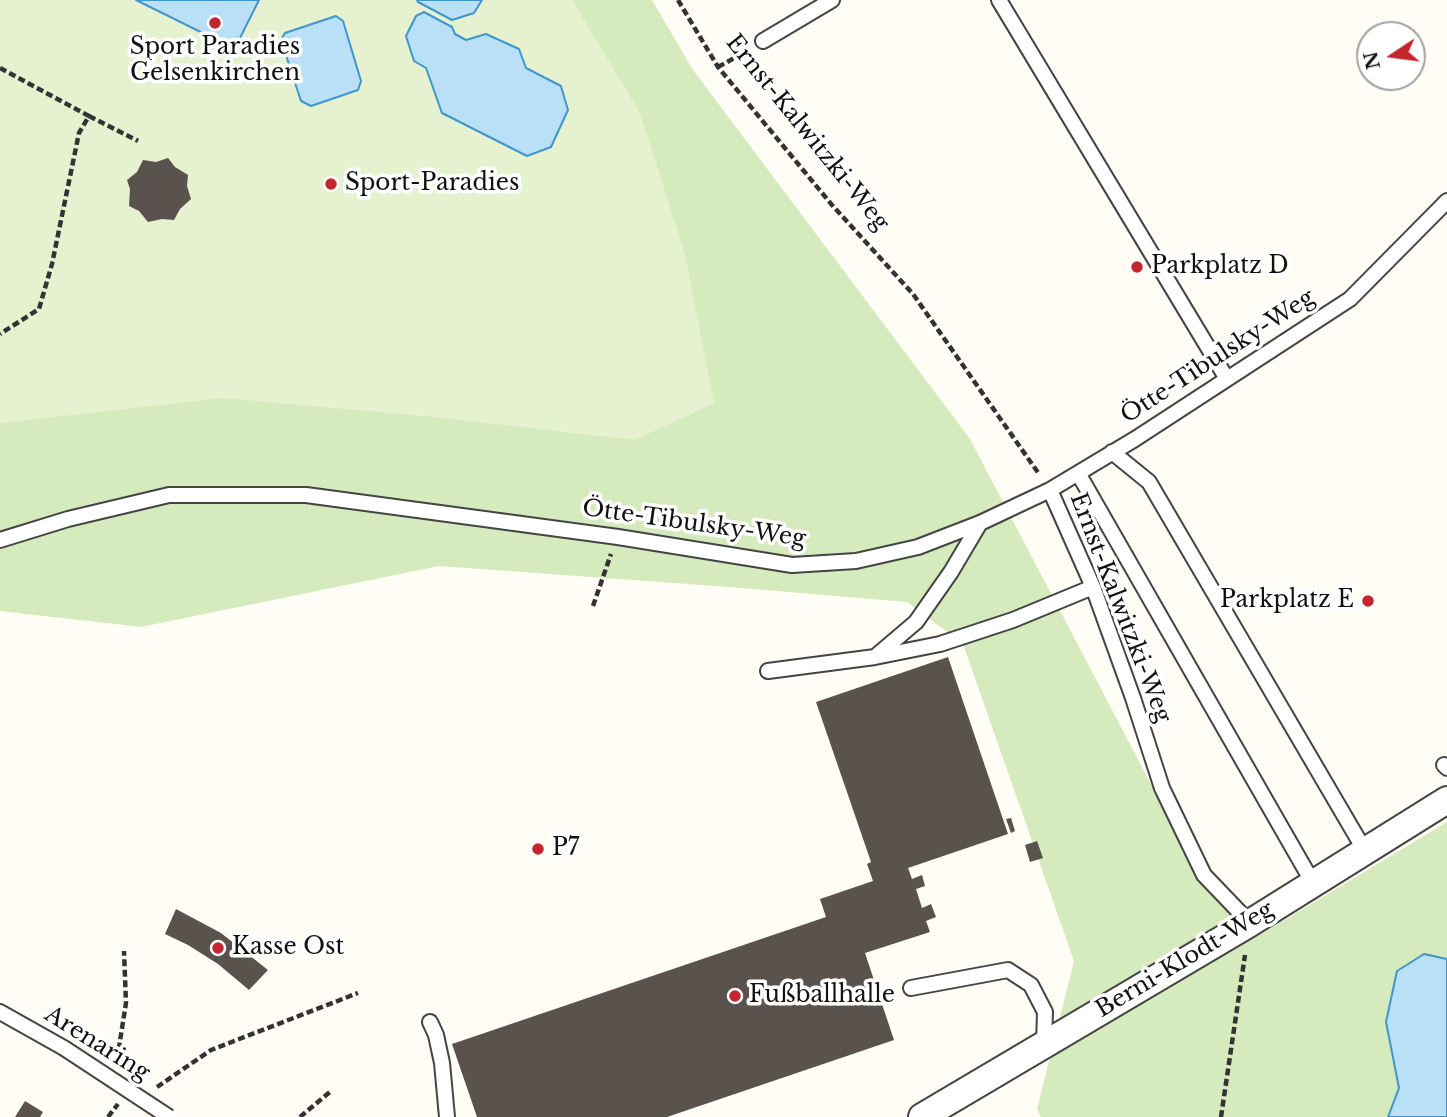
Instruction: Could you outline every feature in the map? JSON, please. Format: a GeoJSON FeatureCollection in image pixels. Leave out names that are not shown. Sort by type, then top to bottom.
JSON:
{"type":"FeatureCollection","features":[{"type":"Feature","properties":{"kind":"street","name":"Berni-Klodt-Weg"},"geometry":{"type":"LineString","coordinates":[[922,1117],[1250,923],[1447,800]]}},
{"type":"Feature","properties":{"kind":"lane"},"geometry":{"type":"LineString","coordinates":[[763,41],[832,0]]}},
{"type":"Feature","properties":{"kind":"lane"},"geometry":{"type":"LineString","coordinates":[[999,0],[1227,379]]}},
{"type":"Feature","properties":{"kind":"lane","name":"Ötte-Tibulsky-Weg"},"geometry":{"type":"LineString","coordinates":[[0,540],[68,519],[169,495],[306,495],[618,537],[792,565],[856,561],[918,547],[980,523],[1050,490],[1350,299],[1447,201]]}},
{"type":"Feature","properties":{"kind":"lane"},"geometry":{"type":"LineString","coordinates":[[1112,452],[1149,482],[1365,851]]}},
{"type":"Feature","properties":{"kind":"lane"},"geometry":{"type":"LineString","coordinates":[[1078,473],[1313,883]]}},
{"type":"Feature","properties":{"kind":"lane","name":"Ernst-Kalwitzki-Weg"},"geometry":{"type":"LineString","coordinates":[[1050,490],[1093,587],[1162,788],[1204,875],[1250,923]]}},
{"type":"Feature","properties":{"kind":"lane"},"geometry":{"type":"LineString","coordinates":[[875,657],[916,622],[951,572],[980,523]]}},
{"type":"Feature","properties":{"kind":"lane"},"geometry":{"type":"LineString","coordinates":[[768,671],[875,657],[952,640],[1013,620],[1093,587]]}},
{"type":"Feature","properties":{"kind":"lane"},"geometry":{"type":"LineString","coordinates":[[911,988],[1008,970],[1031,985],[1045,1012],[1044,1043]]}},
{"type":"Feature","properties":{"kind":"lane","name":"Arenaring"},"geometry":{"type":"LineString","coordinates":[[0,1012],[64,1048],[169,1117]]}},
{"type":"Feature","properties":{"kind":"lane"},"geometry":{"type":"LineString","coordinates":[[430,1022],[436,1035],[442,1063],[447,1117]]}},
{"type":"Feature","properties":{"kind":"path","name":"Ernst-Kalwitzki-Weg"},"geometry":{"type":"LineString","coordinates":[[678,0],[718,68],[832,205],[913,294],[1050,490]]}},
{"type":"Feature","properties":{"kind":"path"},"geometry":{"type":"LineString","coordinates":[[718,68],[763,41]]}},
{"type":"Feature","properties":{"kind":"path"},"geometry":{"type":"LineString","coordinates":[[0,68],[138,141]]}},
{"type":"Feature","properties":{"kind":"path"},"geometry":{"type":"LineString","coordinates":[[0,334],[39,309],[52,264],[79,133],[89,116]]}},
{"type":"Feature","properties":{"kind":"path"},"geometry":{"type":"LineString","coordinates":[[593,606],[610,558]]}},
{"type":"Feature","properties":{"kind":"path"},"geometry":{"type":"LineString","coordinates":[[1221,1117],[1250,923]]}},
{"type":"Feature","properties":{"kind":"path"},"geometry":{"type":"LineString","coordinates":[[116,1064],[126,1003],[124,951]]}},
{"type":"Feature","properties":{"kind":"path"},"geometry":{"type":"LineString","coordinates":[[145,1091],[156,1088],[211,1050],[358,993]]}},
{"type":"Feature","properties":{"kind":"path"},"geometry":{"type":"LineString","coordinates":[[300,1117],[330,1092]]}},
{"type":"Feature","properties":{"kind":"green space","name":"Sport-Paradies"},"geometry":{"type":"Polygon","coordinates":[[[0,0],[572,0],[640,113],[685,254],[714,403],[635,440],[435,417],[223,398],[0,423],[0,0]]]}},
{"type":"Feature","properties":{"kind":"green space"},"geometry":{"type":"Polygon","coordinates":[[[566,0],[652,0],[693,70],[970,439],[1174,828],[1258,936],[1447,822],[1447,959],[1424,954],[1386,1022],[1399,1088],[1388,1117],[1041,1117],[1037,1109],[1074,961],[963,644],[907,602],[439,566],[141,627],[0,611],[0,394],[566,0]]]}},
{"type":"Feature","properties":{"kind":"water","name":"Sport Paradies Gelsenkirchen"},"geometry":{"type":"Polygon","coordinates":[[[136,0],[259,0],[236,46],[231,47],[136,0]]]}},
{"type":"Feature","properties":{"kind":"water"},"geometry":{"type":"Polygon","coordinates":[[[417,0],[482,0],[474,13],[452,20],[417,0]]]}},
{"type":"Feature","properties":{"kind":"water"},"geometry":{"type":"Polygon","coordinates":[[[424,12],[452,27],[455,34],[466,40],[486,34],[519,49],[526,68],[561,86],[568,110],[551,147],[527,156],[442,113],[426,68],[414,61],[406,36],[416,16],[424,12]]]}},
{"type":"Feature","properties":{"kind":"water"},"geometry":{"type":"Polygon","coordinates":[[[336,16],[343,21],[361,81],[358,90],[311,106],[301,101],[281,40],[285,33],[336,16]]]}},
{"type":"Feature","properties":{"kind":"water"},"geometry":{"type":"Polygon","coordinates":[[[1424,954],[1447,959],[1447,1117],[1388,1117],[1399,1088],[1386,1022],[1397,971],[1424,954]]]}},
{"type":"Feature","properties":{"kind":"building"},"geometry":{"type":"Polygon","coordinates":[[[168,158],[175,167],[188,175],[187,186],[191,199],[180,209],[174,220],[148,222],[139,211],[129,206],[130,189],[127,180],[137,172],[143,160],[156,162],[168,158]]]}},
{"type":"Feature","properties":{"kind":"building","name":"Fußballhalle"},"geometry":{"type":"Polygon","coordinates":[[[948,657],[1008,834],[908,868],[912,879],[922,875],[925,886],[916,889],[922,908],[931,904],[936,917],[926,921],[930,932],[865,953],[894,1040],[667,1117],[477,1117],[452,1044],[826,917],[820,899],[873,881],[867,864],[871,862],[816,702],[948,657]]]}},
{"type":"Feature","properties":{"kind":"building"},"geometry":{"type":"Polygon","coordinates":[[[1011,818],[1015,831],[1011,833],[1006,819],[1011,818]]]}},
{"type":"Feature","properties":{"kind":"building"},"geometry":{"type":"Polygon","coordinates":[[[1037,841],[1043,858],[1030,862],[1025,845],[1037,841]]]}},
{"type":"Feature","properties":{"kind":"building","name":"Kasse Ost"},"geometry":{"type":"Polygon","coordinates":[[[176,909],[221,933],[268,970],[249,990],[218,964],[165,934],[176,909]]]}},
{"type":"Feature","properties":{"kind":"building"},"geometry":{"type":"Polygon","coordinates":[[[25,1101],[43,1112],[40,1117],[15,1117],[25,1101]]]}},
{"type":"Feature","properties":{"kind":"place","name":"Sport Paradies Gelsenkirchen"},"geometry":{"type":"Point","coordinates":[215,23]}},
{"type":"Feature","properties":{"kind":"place","name":"Sport-Paradies"},"geometry":{"type":"Point","coordinates":[331,184]}},
{"type":"Feature","properties":{"kind":"place","name":"Parkplatz D"},"geometry":{"type":"Point","coordinates":[1137,267]}},
{"type":"Feature","properties":{"kind":"place","name":"Parkplatz E"},"geometry":{"type":"Point","coordinates":[1368,601]}},
{"type":"Feature","properties":{"kind":"place","name":"P7"},"geometry":{"type":"Point","coordinates":[538,849]}},
{"type":"Feature","properties":{"kind":"place","name":"Kasse Ost"},"geometry":{"type":"Point","coordinates":[218,948]}},
{"type":"Feature","properties":{"kind":"place","name":"Fußballhalle"},"geometry":{"type":"Point","coordinates":[735,996]}}]}
